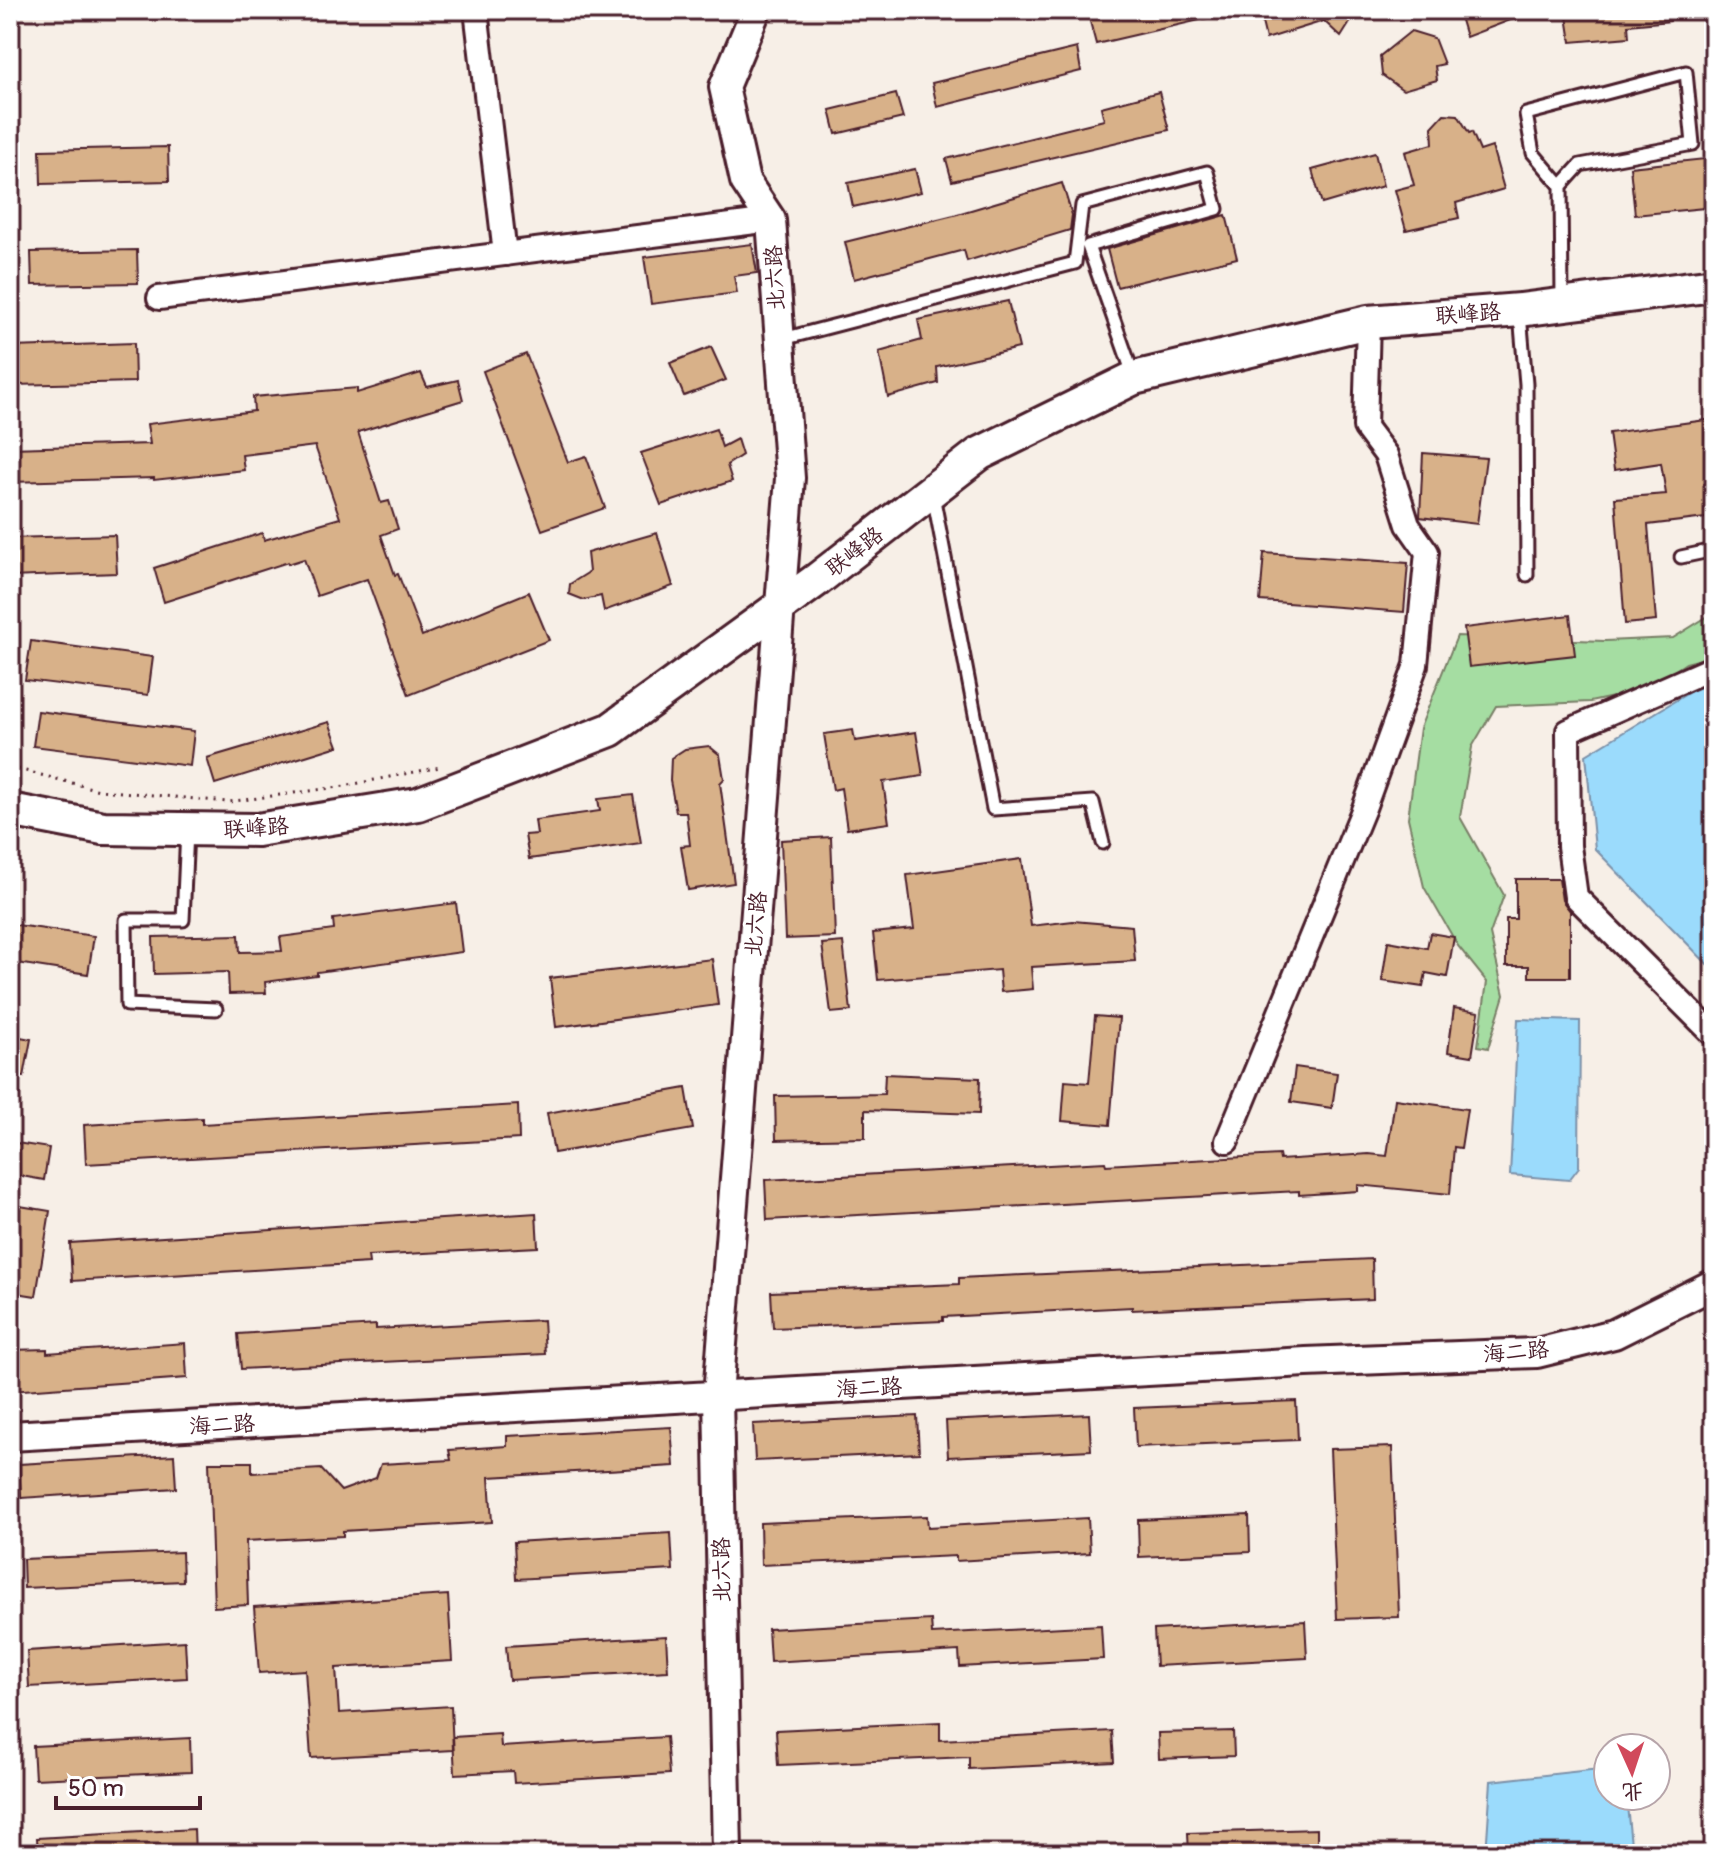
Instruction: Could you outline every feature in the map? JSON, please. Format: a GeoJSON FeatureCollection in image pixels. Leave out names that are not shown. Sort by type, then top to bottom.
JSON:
{"type":"FeatureCollection","features":[{"type":"Feature","properties":{"kind":"main road","name":"联峰路"},"geometry":{"type":"LineString","coordinates":[[10,810],[103,828],[257,830],[418,804],[610,730],[780,606],[979,454],[1134,378],[1368,322],[1520,310],[1714,285]]}},
{"type":"Feature","properties":{"kind":"street"},"geometry":{"type":"LineString","coordinates":[[476,10],[505,254]]}},
{"type":"Feature","properties":{"kind":"street","name":"北六路"},"geometry":{"type":"LineString","coordinates":[[727,1854],[718,1395],[790,478],[771,220],[745,181],[724,87],[756,10]]}},
{"type":"Feature","properties":{"kind":"street"},"geometry":{"type":"LineString","coordinates":[[159,298],[771,220]]}},
{"type":"Feature","properties":{"kind":"street"},"geometry":{"type":"LineString","coordinates":[[1227,1141],[1364,808],[1416,665],[1427,552],[1408,525],[1386,455],[1365,427],[1368,322]]}},
{"type":"Feature","properties":{"kind":"street"},"geometry":{"type":"LineString","coordinates":[[1714,667],[1568,731],[1569,846],[1576,897],[1714,1035]]}},
{"type":"Feature","properties":{"kind":"street","name":"海二路"},"geometry":{"type":"LineString","coordinates":[[10,1436],[1306,1362],[1537,1353],[1614,1334],[1714,1284]]}},
{"type":"Feature","properties":{"kind":"lane"},"geometry":{"type":"LineString","coordinates":[[1561,186],[1580,165],[1693,144],[1686,72],[1526,114],[1533,153],[1561,186],[1562,305]]}},
{"type":"Feature","properties":{"kind":"lane"},"geometry":{"type":"LineString","coordinates":[[778,340],[1075,263],[1082,205],[1207,172],[1217,209],[1088,246],[1134,378]]}},
{"type":"Feature","properties":{"kind":"lane"},"geometry":{"type":"LineString","coordinates":[[1714,285],[1714,295]]}},
{"type":"Feature","properties":{"kind":"lane"},"geometry":{"type":"LineString","coordinates":[[1520,310],[1526,384],[1527,575]]}},
{"type":"Feature","properties":{"kind":"lane"},"geometry":{"type":"LineString","coordinates":[[932,490],[993,809],[1093,802],[1103,843]]}},
{"type":"Feature","properties":{"kind":"lane"},"geometry":{"type":"LineString","coordinates":[[1681,557],[1714,550]]}},
{"type":"Feature","properties":{"kind":"lane"},"geometry":{"type":"LineString","coordinates":[[187,830],[183,920],[126,920],[127,1005],[216,1009]]}},
{"type":"Feature","properties":{"kind":"path"},"geometry":{"type":"LineString","coordinates":[[10,767],[99,790],[228,802],[339,787],[452,764]]}},
{"type":"Feature","properties":{"kind":"green space"},"geometry":{"type":"Polygon","coordinates":[[[1710,615],[1714,625],[1714,656],[1686,663],[1646,690],[1590,702],[1496,706],[1472,747],[1460,817],[1504,895],[1490,934],[1504,995],[1488,1048],[1478,1046],[1487,982],[1458,946],[1424,887],[1408,818],[1420,728],[1457,636],[1605,641],[1673,638],[1710,615]]]}},
{"type":"Feature","properties":{"kind":"water"},"geometry":{"type":"Polygon","coordinates":[[[1714,679],[1714,971],[1595,849],[1586,755],[1714,679]]]}},
{"type":"Feature","properties":{"kind":"water"},"geometry":{"type":"Polygon","coordinates":[[[1518,1019],[1580,1021],[1579,1167],[1569,1180],[1510,1175],[1518,1019]]]}},
{"type":"Feature","properties":{"kind":"water"},"geometry":{"type":"Polygon","coordinates":[[[1592,1770],[1592,1812],[1628,1812],[1632,1854],[1486,1854],[1491,1781],[1592,1770]]]}},
{"type":"Feature","properties":{"kind":"building"},"geometry":{"type":"Polygon","coordinates":[[[1107,10],[1216,10],[1217,16],[1096,44],[1088,14],[1107,10]]]}},
{"type":"Feature","properties":{"kind":"building"},"geometry":{"type":"Polygon","coordinates":[[[1272,10],[1358,10],[1341,37],[1324,21],[1266,39],[1261,18],[1272,10]]]}},
{"type":"Feature","properties":{"kind":"building"},"geometry":{"type":"Polygon","coordinates":[[[1458,10],[1534,10],[1534,11],[1466,37],[1458,10]]]}},
{"type":"Feature","properties":{"kind":"building"},"geometry":{"type":"Polygon","coordinates":[[[1566,10],[1669,10],[1670,21],[1628,25],[1629,37],[1571,42],[1566,10]]]}},
{"type":"Feature","properties":{"kind":"building"},"geometry":{"type":"Polygon","coordinates":[[[1411,31],[1434,38],[1444,64],[1435,66],[1437,80],[1403,90],[1382,75],[1380,56],[1411,31]]]}},
{"type":"Feature","properties":{"kind":"building"},"geometry":{"type":"Polygon","coordinates":[[[1077,48],[1081,71],[937,107],[932,83],[1077,48]]]}},
{"type":"Feature","properties":{"kind":"building"},"geometry":{"type":"Polygon","coordinates":[[[1159,92],[1169,130],[952,181],[946,159],[1104,120],[1101,107],[1159,92]]]}},
{"type":"Feature","properties":{"kind":"building"},"geometry":{"type":"Polygon","coordinates":[[[896,94],[903,118],[836,134],[830,110],[896,94]]]}},
{"type":"Feature","properties":{"kind":"building"},"geometry":{"type":"Polygon","coordinates":[[[1444,114],[1458,115],[1469,133],[1472,132],[1480,151],[1492,147],[1504,189],[1456,203],[1459,218],[1406,230],[1395,190],[1414,185],[1405,152],[1433,144],[1432,127],[1444,114]]]}},
{"type":"Feature","properties":{"kind":"building"},"geometry":{"type":"Polygon","coordinates":[[[168,147],[169,181],[41,184],[40,150],[168,147]]]}},
{"type":"Feature","properties":{"kind":"building"},"geometry":{"type":"Polygon","coordinates":[[[1375,153],[1383,186],[1322,204],[1312,170],[1375,153]]]}},
{"type":"Feature","properties":{"kind":"building"},"geometry":{"type":"Polygon","coordinates":[[[1714,158],[1714,207],[1635,215],[1630,167],[1714,158]]]}},
{"type":"Feature","properties":{"kind":"building"},"geometry":{"type":"Polygon","coordinates":[[[915,169],[921,192],[853,207],[848,183],[915,169]]]}},
{"type":"Feature","properties":{"kind":"building"},"geometry":{"type":"Polygon","coordinates":[[[1062,183],[1072,215],[1070,230],[967,261],[964,250],[854,279],[845,242],[954,215],[1062,183]]]}},
{"type":"Feature","properties":{"kind":"building"},"geometry":{"type":"Polygon","coordinates":[[[1226,215],[1237,258],[1117,287],[1107,249],[1226,215]]]}},
{"type":"Feature","properties":{"kind":"building"},"geometry":{"type":"Polygon","coordinates":[[[752,244],[757,273],[734,276],[737,293],[651,304],[644,257],[752,244]]]}},
{"type":"Feature","properties":{"kind":"building"},"geometry":{"type":"Polygon","coordinates":[[[137,250],[138,283],[32,285],[31,252],[137,250]]]}},
{"type":"Feature","properties":{"kind":"building"},"geometry":{"type":"Polygon","coordinates":[[[1008,301],[1019,348],[937,367],[938,383],[888,397],[879,352],[922,340],[918,320],[1008,301]]]}},
{"type":"Feature","properties":{"kind":"building"},"geometry":{"type":"Polygon","coordinates":[[[134,343],[135,382],[13,385],[12,347],[134,343]]]}},
{"type":"Feature","properties":{"kind":"building"},"geometry":{"type":"Polygon","coordinates":[[[711,347],[726,380],[684,396],[670,363],[711,347]]]}},
{"type":"Feature","properties":{"kind":"building"},"geometry":{"type":"Polygon","coordinates":[[[526,354],[568,462],[586,456],[605,508],[542,530],[483,371],[526,354]]]}},
{"type":"Feature","properties":{"kind":"building"},"geometry":{"type":"Polygon","coordinates":[[[421,373],[427,387],[458,380],[463,400],[358,432],[381,503],[389,501],[398,529],[381,535],[422,636],[529,592],[549,640],[409,695],[367,579],[317,596],[304,559],[164,602],[154,568],[262,533],[264,540],[340,518],[315,446],[242,455],[244,470],[154,480],[10,482],[10,448],[150,444],[147,424],[254,411],[253,397],[357,388],[357,393],[421,373]]]}},
{"type":"Feature","properties":{"kind":"building"},"geometry":{"type":"Polygon","coordinates":[[[1714,419],[1714,517],[1648,525],[1656,621],[1625,624],[1615,498],[1666,494],[1661,463],[1614,470],[1609,433],[1714,419]]]}},
{"type":"Feature","properties":{"kind":"building"},"geometry":{"type":"Polygon","coordinates":[[[716,429],[722,447],[737,439],[742,455],[727,465],[732,481],[661,505],[641,453],[716,429]]]}},
{"type":"Feature","properties":{"kind":"building"},"geometry":{"type":"Polygon","coordinates":[[[1423,453],[1486,458],[1477,524],[1420,517],[1423,453]]]}},
{"type":"Feature","properties":{"kind":"building"},"geometry":{"type":"Polygon","coordinates":[[[657,533],[673,586],[604,611],[601,596],[584,600],[569,594],[570,584],[589,572],[587,553],[657,533]]]}},
{"type":"Feature","properties":{"kind":"building"},"geometry":{"type":"Polygon","coordinates":[[[115,535],[117,573],[10,577],[10,538],[115,535]]]}},
{"type":"Feature","properties":{"kind":"building"},"geometry":{"type":"Polygon","coordinates":[[[1264,553],[1408,563],[1404,612],[1260,601],[1264,553]]]}},
{"type":"Feature","properties":{"kind":"building"},"geometry":{"type":"Polygon","coordinates":[[[1570,615],[1575,655],[1469,667],[1464,628],[1570,615]]]}},
{"type":"Feature","properties":{"kind":"building"},"geometry":{"type":"Polygon","coordinates":[[[31,641],[153,657],[148,695],[25,680],[31,641]]]}},
{"type":"Feature","properties":{"kind":"building"},"geometry":{"type":"Polygon","coordinates":[[[38,711],[194,731],[190,766],[33,746],[38,711]]]}},
{"type":"Feature","properties":{"kind":"building"},"geometry":{"type":"Polygon","coordinates":[[[329,722],[338,746],[215,784],[207,758],[329,722]]]}},
{"type":"Feature","properties":{"kind":"building"},"geometry":{"type":"Polygon","coordinates":[[[853,730],[855,741],[916,732],[923,776],[883,782],[889,823],[847,829],[841,788],[833,790],[824,734],[853,730]]]}},
{"type":"Feature","properties":{"kind":"building"},"geometry":{"type":"Polygon","coordinates":[[[709,746],[720,755],[724,779],[720,783],[734,883],[688,890],[681,846],[690,845],[686,812],[676,812],[670,781],[671,758],[685,749],[709,746]]]}},
{"type":"Feature","properties":{"kind":"building"},"geometry":{"type":"Polygon","coordinates":[[[633,795],[641,843],[529,859],[525,835],[537,834],[535,820],[600,811],[598,799],[633,795]]]}},
{"type":"Feature","properties":{"kind":"building"},"geometry":{"type":"Polygon","coordinates":[[[831,837],[835,937],[785,939],[781,840],[831,837]]]}},
{"type":"Feature","properties":{"kind":"building"},"geometry":{"type":"Polygon","coordinates":[[[1022,859],[1031,926],[1073,921],[1132,926],[1135,961],[1031,967],[1033,989],[1001,992],[999,970],[878,980],[873,933],[914,929],[907,875],[1022,859]]]}},
{"type":"Feature","properties":{"kind":"building"},"geometry":{"type":"Polygon","coordinates":[[[1516,879],[1559,879],[1562,900],[1570,911],[1570,977],[1529,977],[1529,966],[1506,966],[1506,919],[1516,919],[1516,879]]]}},
{"type":"Feature","properties":{"kind":"building"},"geometry":{"type":"Polygon","coordinates":[[[456,903],[462,952],[265,982],[266,993],[229,994],[228,972],[154,974],[153,937],[239,935],[240,952],[282,951],[280,937],[334,930],[333,919],[456,903]]]}},
{"type":"Feature","properties":{"kind":"building"},"geometry":{"type":"Polygon","coordinates":[[[10,924],[94,936],[88,974],[10,962],[10,924]]]}},
{"type":"Feature","properties":{"kind":"building"},"geometry":{"type":"Polygon","coordinates":[[[1430,933],[1454,937],[1447,977],[1426,973],[1423,987],[1382,981],[1388,941],[1427,948],[1430,933]]]}},
{"type":"Feature","properties":{"kind":"building"},"geometry":{"type":"Polygon","coordinates":[[[843,942],[851,1011],[831,1013],[822,944],[843,942]]]}},
{"type":"Feature","properties":{"kind":"building"},"geometry":{"type":"Polygon","coordinates":[[[712,959],[718,1005],[556,1027],[550,978],[712,959]]]}},
{"type":"Feature","properties":{"kind":"building"},"geometry":{"type":"Polygon","coordinates":[[[1454,1008],[1479,1012],[1472,1056],[1448,1052],[1454,1008]]]}},
{"type":"Feature","properties":{"kind":"building"},"geometry":{"type":"Polygon","coordinates":[[[1095,1016],[1119,1018],[1110,1125],[1062,1121],[1065,1081],[1089,1083],[1095,1016]]]}},
{"type":"Feature","properties":{"kind":"building"},"geometry":{"type":"Polygon","coordinates":[[[10,1035],[31,1039],[24,1077],[10,1074],[10,1035]]]}},
{"type":"Feature","properties":{"kind":"building"},"geometry":{"type":"Polygon","coordinates":[[[1295,1067],[1337,1073],[1332,1108],[1291,1102],[1295,1067]]]}},
{"type":"Feature","properties":{"kind":"building"},"geometry":{"type":"Polygon","coordinates":[[[885,1074],[980,1078],[979,1114],[865,1110],[865,1138],[776,1140],[775,1096],[884,1094],[885,1074]]]}},
{"type":"Feature","properties":{"kind":"building"},"geometry":{"type":"Polygon","coordinates":[[[686,1088],[693,1129],[554,1153],[547,1113],[686,1088]]]}},
{"type":"Feature","properties":{"kind":"building"},"geometry":{"type":"Polygon","coordinates":[[[1395,1099],[1467,1109],[1461,1148],[1454,1147],[1450,1194],[1358,1185],[1358,1191],[1299,1195],[1299,1191],[767,1220],[765,1180],[1279,1155],[1280,1160],[1369,1154],[1387,1156],[1395,1099]]]}},
{"type":"Feature","properties":{"kind":"building"},"geometry":{"type":"Polygon","coordinates":[[[518,1105],[519,1139],[86,1164],[84,1125],[202,1118],[202,1124],[518,1105]]]}},
{"type":"Feature","properties":{"kind":"building"},"geometry":{"type":"Polygon","coordinates":[[[10,1142],[49,1148],[44,1180],[10,1174],[10,1142]]]}},
{"type":"Feature","properties":{"kind":"building"},"geometry":{"type":"Polygon","coordinates":[[[20,1206],[50,1211],[36,1296],[10,1292],[10,1267],[20,1206]]]}},
{"type":"Feature","properties":{"kind":"building"},"geometry":{"type":"Polygon","coordinates":[[[536,1213],[538,1247],[368,1256],[369,1263],[72,1281],[70,1243],[536,1213]]]}},
{"type":"Feature","properties":{"kind":"building"},"geometry":{"type":"Polygon","coordinates":[[[1372,1259],[1373,1299],[1132,1310],[1132,1307],[943,1317],[943,1321],[773,1328],[771,1292],[959,1284],[959,1278],[1372,1259]]]}},
{"type":"Feature","properties":{"kind":"building"},"geometry":{"type":"Polygon","coordinates":[[[543,1320],[545,1354],[241,1369],[238,1334],[376,1325],[376,1329],[543,1320]]]}},
{"type":"Feature","properties":{"kind":"building"},"geometry":{"type":"Polygon","coordinates":[[[185,1343],[187,1378],[10,1391],[10,1350],[47,1349],[47,1353],[185,1343]]]}},
{"type":"Feature","properties":{"kind":"building"},"geometry":{"type":"Polygon","coordinates":[[[1296,1401],[1298,1440],[1136,1447],[1134,1408],[1296,1401]]]}},
{"type":"Feature","properties":{"kind":"building"},"geometry":{"type":"Polygon","coordinates":[[[1089,1414],[1091,1450],[948,1457],[946,1421],[1089,1414]]]}},
{"type":"Feature","properties":{"kind":"building"},"geometry":{"type":"Polygon","coordinates":[[[917,1416],[919,1453],[755,1461],[753,1424],[917,1416]]]}},
{"type":"Feature","properties":{"kind":"building"},"geometry":{"type":"Polygon","coordinates":[[[671,1427],[674,1466],[489,1477],[492,1522],[343,1531],[343,1536],[246,1541],[248,1605],[214,1607],[209,1462],[252,1462],[252,1473],[321,1469],[341,1491],[376,1478],[381,1464],[451,1460],[449,1450],[507,1446],[507,1436],[671,1427]]]}},
{"type":"Feature","properties":{"kind":"building"},"geometry":{"type":"Polygon","coordinates":[[[1392,1447],[1399,1617],[1337,1619],[1330,1449],[1392,1447]]]}},
{"type":"Feature","properties":{"kind":"building"},"geometry":{"type":"Polygon","coordinates":[[[174,1455],[176,1488],[21,1498],[19,1464],[174,1455]]]}},
{"type":"Feature","properties":{"kind":"building"},"geometry":{"type":"Polygon","coordinates":[[[1249,1515],[1250,1552],[1139,1557],[1138,1520],[1249,1515]]]}},
{"type":"Feature","properties":{"kind":"building"},"geometry":{"type":"Polygon","coordinates":[[[927,1516],[928,1527],[1088,1518],[1090,1553],[956,1561],[956,1556],[761,1565],[760,1523],[927,1516]]]}},
{"type":"Feature","properties":{"kind":"building"},"geometry":{"type":"Polygon","coordinates":[[[671,1533],[673,1570],[516,1579],[514,1542],[671,1533]]]}},
{"type":"Feature","properties":{"kind":"building"},"geometry":{"type":"Polygon","coordinates":[[[182,1552],[183,1581],[24,1588],[23,1559],[182,1552]]]}},
{"type":"Feature","properties":{"kind":"building"},"geometry":{"type":"Polygon","coordinates":[[[448,1595],[452,1661],[336,1668],[339,1713],[451,1706],[453,1750],[311,1758],[305,1670],[259,1673],[254,1607],[448,1595]]]}},
{"type":"Feature","properties":{"kind":"building"},"geometry":{"type":"Polygon","coordinates":[[[931,1620],[932,1634],[1101,1625],[1103,1659],[960,1667],[959,1651],[770,1662],[768,1629],[931,1620]]]}},
{"type":"Feature","properties":{"kind":"building"},"geometry":{"type":"Polygon","coordinates":[[[1305,1621],[1307,1658],[1156,1666],[1154,1630],[1305,1621]]]}},
{"type":"Feature","properties":{"kind":"building"},"geometry":{"type":"Polygon","coordinates":[[[666,1636],[668,1671],[509,1680],[506,1646],[666,1636]]]}},
{"type":"Feature","properties":{"kind":"building"},"geometry":{"type":"Polygon","coordinates":[[[185,1641],[187,1678],[29,1687],[27,1651],[185,1641]]]}},
{"type":"Feature","properties":{"kind":"building"},"geometry":{"type":"Polygon","coordinates":[[[940,1722],[940,1740],[1112,1731],[1114,1762],[969,1769],[969,1757],[778,1765],[776,1730],[940,1722]]]}},
{"type":"Feature","properties":{"kind":"building"},"geometry":{"type":"Polygon","coordinates":[[[1233,1731],[1234,1756],[1159,1759],[1158,1733],[1233,1731]]]}},
{"type":"Feature","properties":{"kind":"building"},"geometry":{"type":"Polygon","coordinates":[[[500,1734],[501,1747],[666,1737],[669,1774],[514,1783],[513,1771],[455,1774],[453,1737],[500,1734]]]}},
{"type":"Feature","properties":{"kind":"building"},"geometry":{"type":"Polygon","coordinates":[[[190,1738],[191,1772],[35,1779],[33,1746],[190,1738]]]}},
{"type":"Feature","properties":{"kind":"building"},"geometry":{"type":"Polygon","coordinates":[[[194,1829],[195,1854],[38,1854],[37,1838],[194,1829]]]}},
{"type":"Feature","properties":{"kind":"building"},"geometry":{"type":"Polygon","coordinates":[[[1317,1829],[1317,1854],[1189,1854],[1188,1833],[1317,1829]]]}}]}
